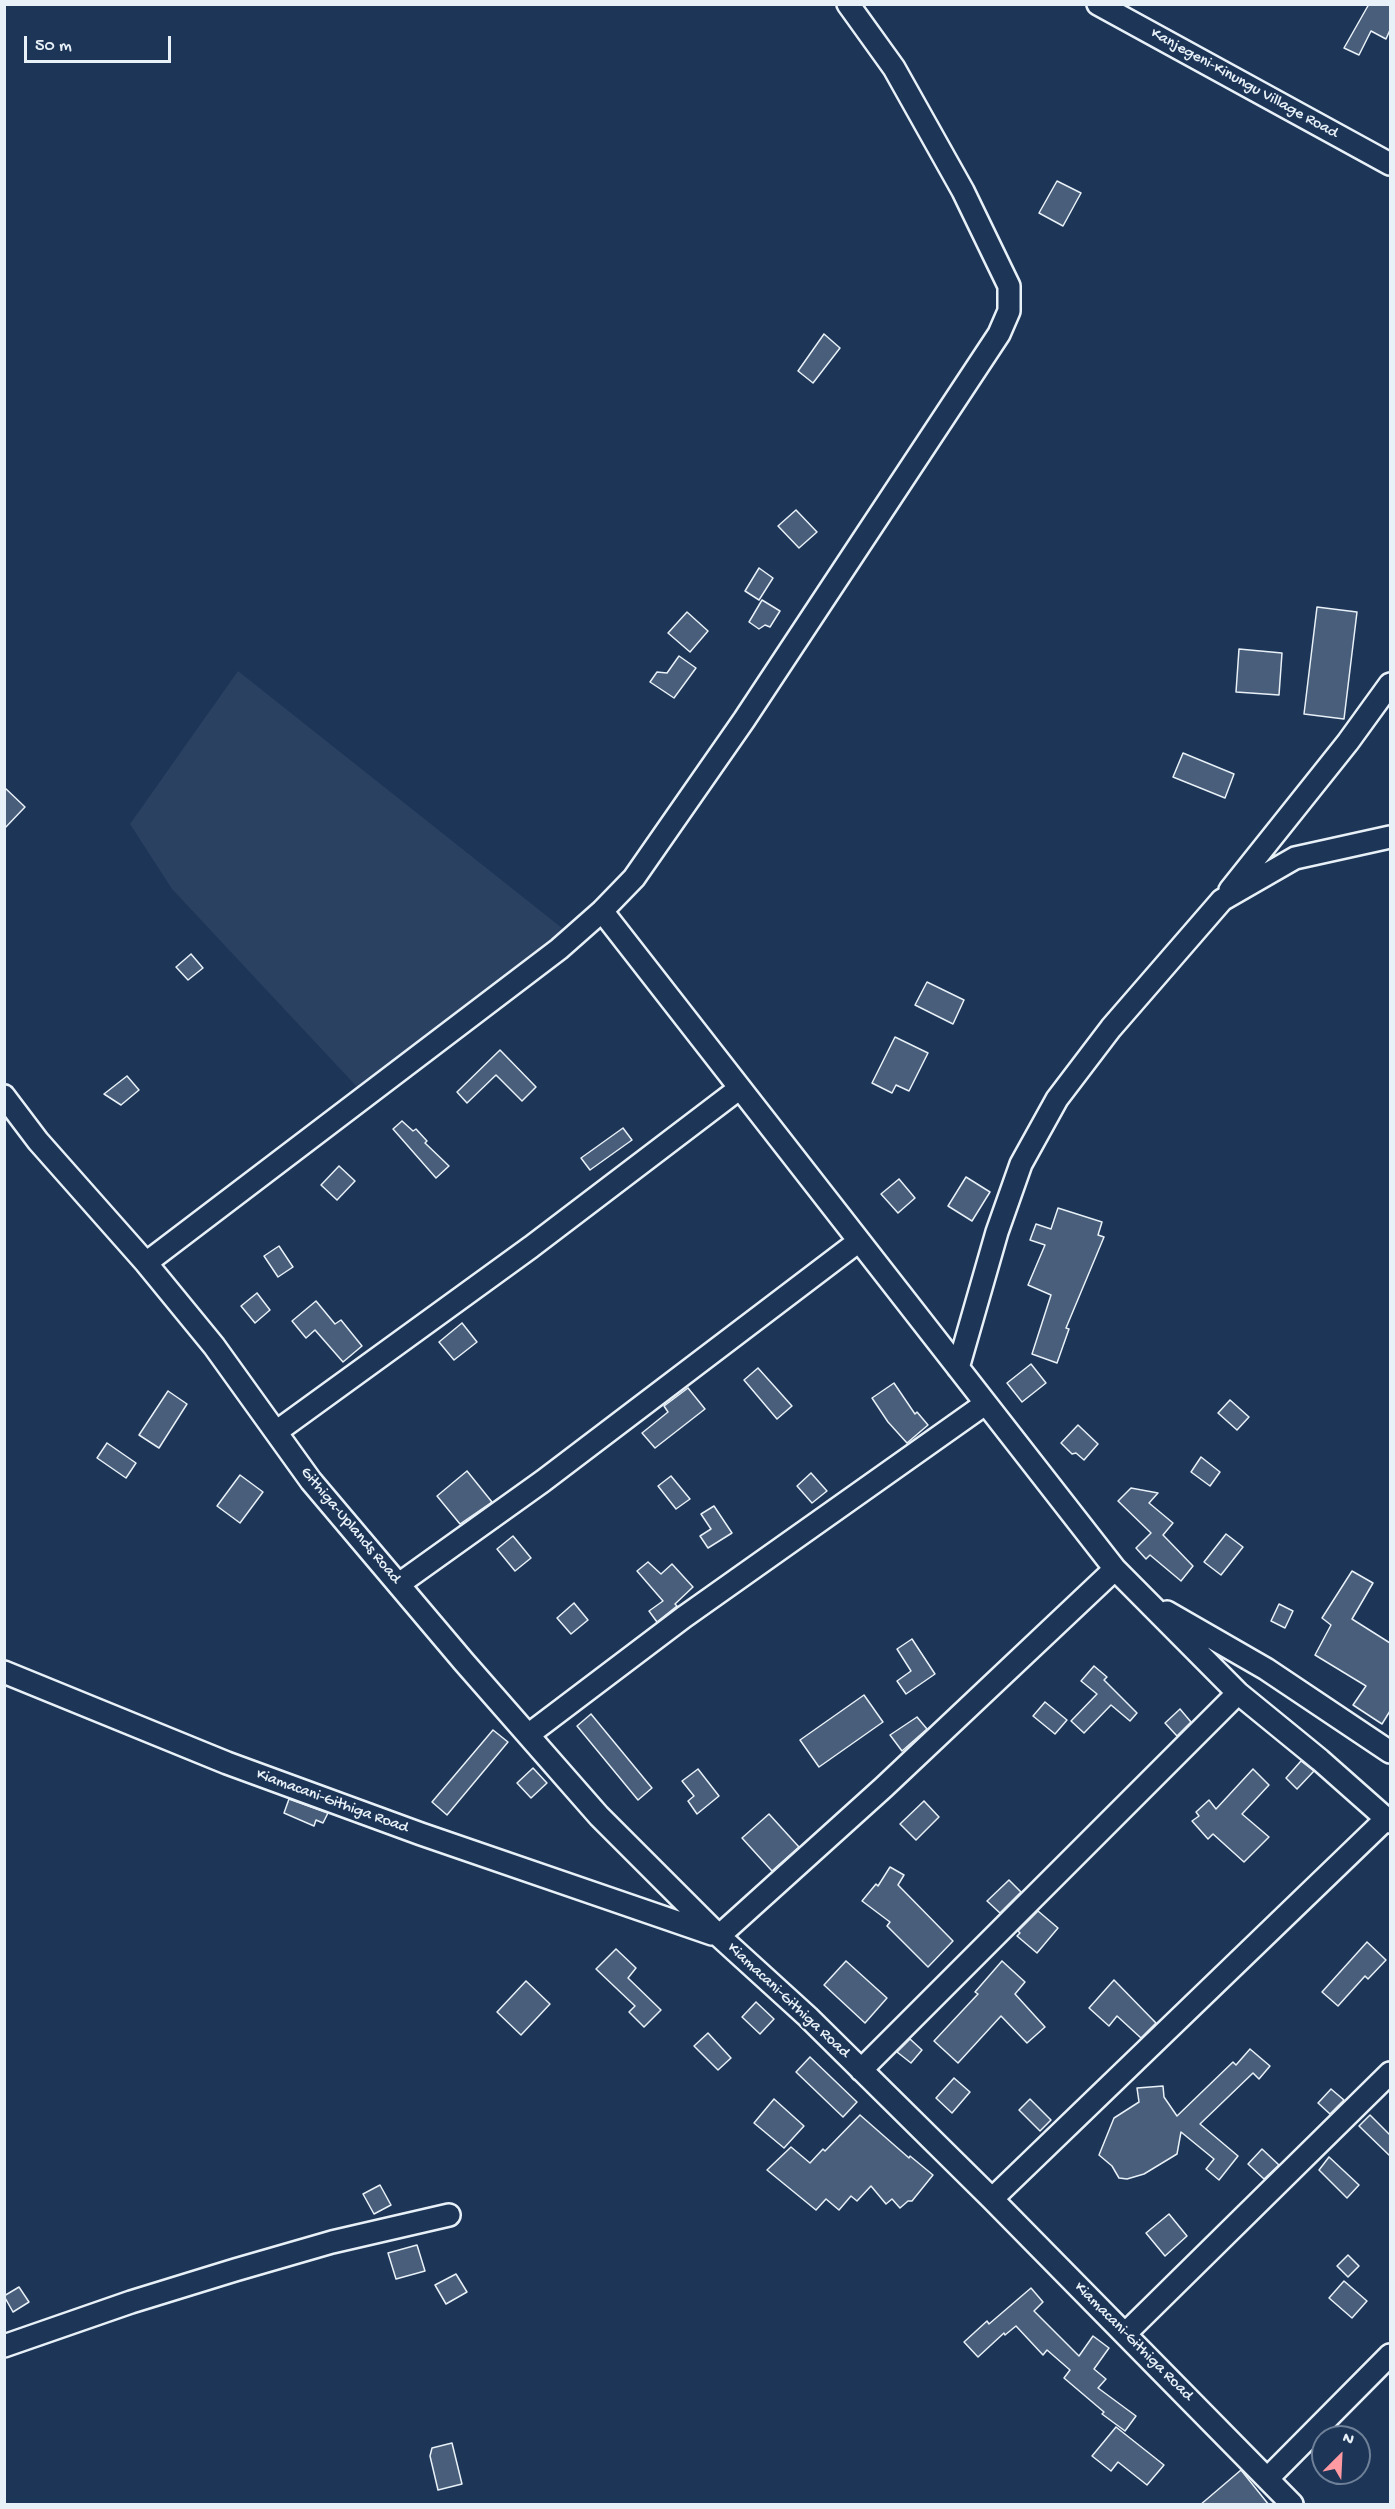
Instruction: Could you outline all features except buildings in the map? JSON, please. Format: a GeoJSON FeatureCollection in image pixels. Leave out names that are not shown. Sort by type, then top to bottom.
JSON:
{"type":"FeatureCollection","features":[{"type":"Feature","properties":{"kind":"street"},"geometry":{"type":"LineString","coordinates":[[146,1263],[549,956],[602,912],[634,878],[744,720],[999,334],[1009,311],[1009,286],[963,191],[894,68],[848,4]]}},
{"type":"Feature","properties":{"kind":"street","name":"Kanjegeni-Kinungu Village Road"},"geometry":{"type":"LineString","coordinates":[[1098,4],[1390,164]]}},
{"type":"Feature","properties":{"kind":"street"},"geometry":{"type":"LineString","coordinates":[[958,1368],[997,1232],[1021,1164],[1057,1099],[1111,1028],[1222,900],[1348,742],[1390,684]]}},
{"type":"Feature","properties":{"kind":"street"},"geometry":{"type":"LineString","coordinates":[[1222,900],[1295,858],[1390,837]]}},
{"type":"Feature","properties":{"kind":"street"},"geometry":{"type":"LineString","coordinates":[[602,912],[1116,1569],[1238,1693],[1320,1760],[1388,1820],[992,2199]]}},
{"type":"Feature","properties":{"kind":"street"},"geometry":{"type":"LineString","coordinates":[[276,1432],[531,1246],[740,1088]]}},
{"type":"Feature","properties":{"kind":"street","name":"Githiga-Uplands Road"},"geometry":{"type":"LineString","coordinates":[[4,1096],[38,1141],[146,1263],[214,1346],[311,1481],[600,1816],[719,1936]]}},
{"type":"Feature","properties":{"kind":"street"},"geometry":{"type":"LineString","coordinates":[[399,1584],[543,1481],[859,1241]]}},
{"type":"Feature","properties":{"kind":"street"},"geometry":{"type":"LineString","coordinates":[[528,1735],[684,1617],[985,1404]]}},
{"type":"Feature","properties":{"kind":"street"},"geometry":{"type":"LineString","coordinates":[[719,1936],[884,1787],[1116,1569]]}},
{"type":"Feature","properties":{"kind":"street"},"geometry":{"type":"LineString","coordinates":[[1148,1602],[1266,1669],[1390,1752]]}},
{"type":"Feature","properties":{"kind":"street","name":"Kiamacani-Githiga Road"},"geometry":{"type":"LineString","coordinates":[[4,1672],[249,1771],[421,1834],[719,1936],[808,2017],[992,2199],[1292,2505]]}},
{"type":"Feature","properties":{"kind":"street"},"geometry":{"type":"LineString","coordinates":[[861,2070],[1238,1693]]}},
{"type":"Feature","properties":{"kind":"street"},"geometry":{"type":"LineString","coordinates":[[1125,2334],[1390,2073]]}},
{"type":"Feature","properties":{"kind":"street"},"geometry":{"type":"LineString","coordinates":[[4,2346],[131,2302],[246,2267],[332,2242],[449,2215]]}},
{"type":"Feature","properties":{"kind":"street"},"geometry":{"type":"LineString","coordinates":[[1268,2478],[1390,2355]]}},
{"type":"Feature","properties":{"kind":"shaded area"},"geometry":{"type":"Polygon","coordinates":[[[238,671],[567,932],[358,1088],[172,889],[130,824],[238,671]]]}}]}
